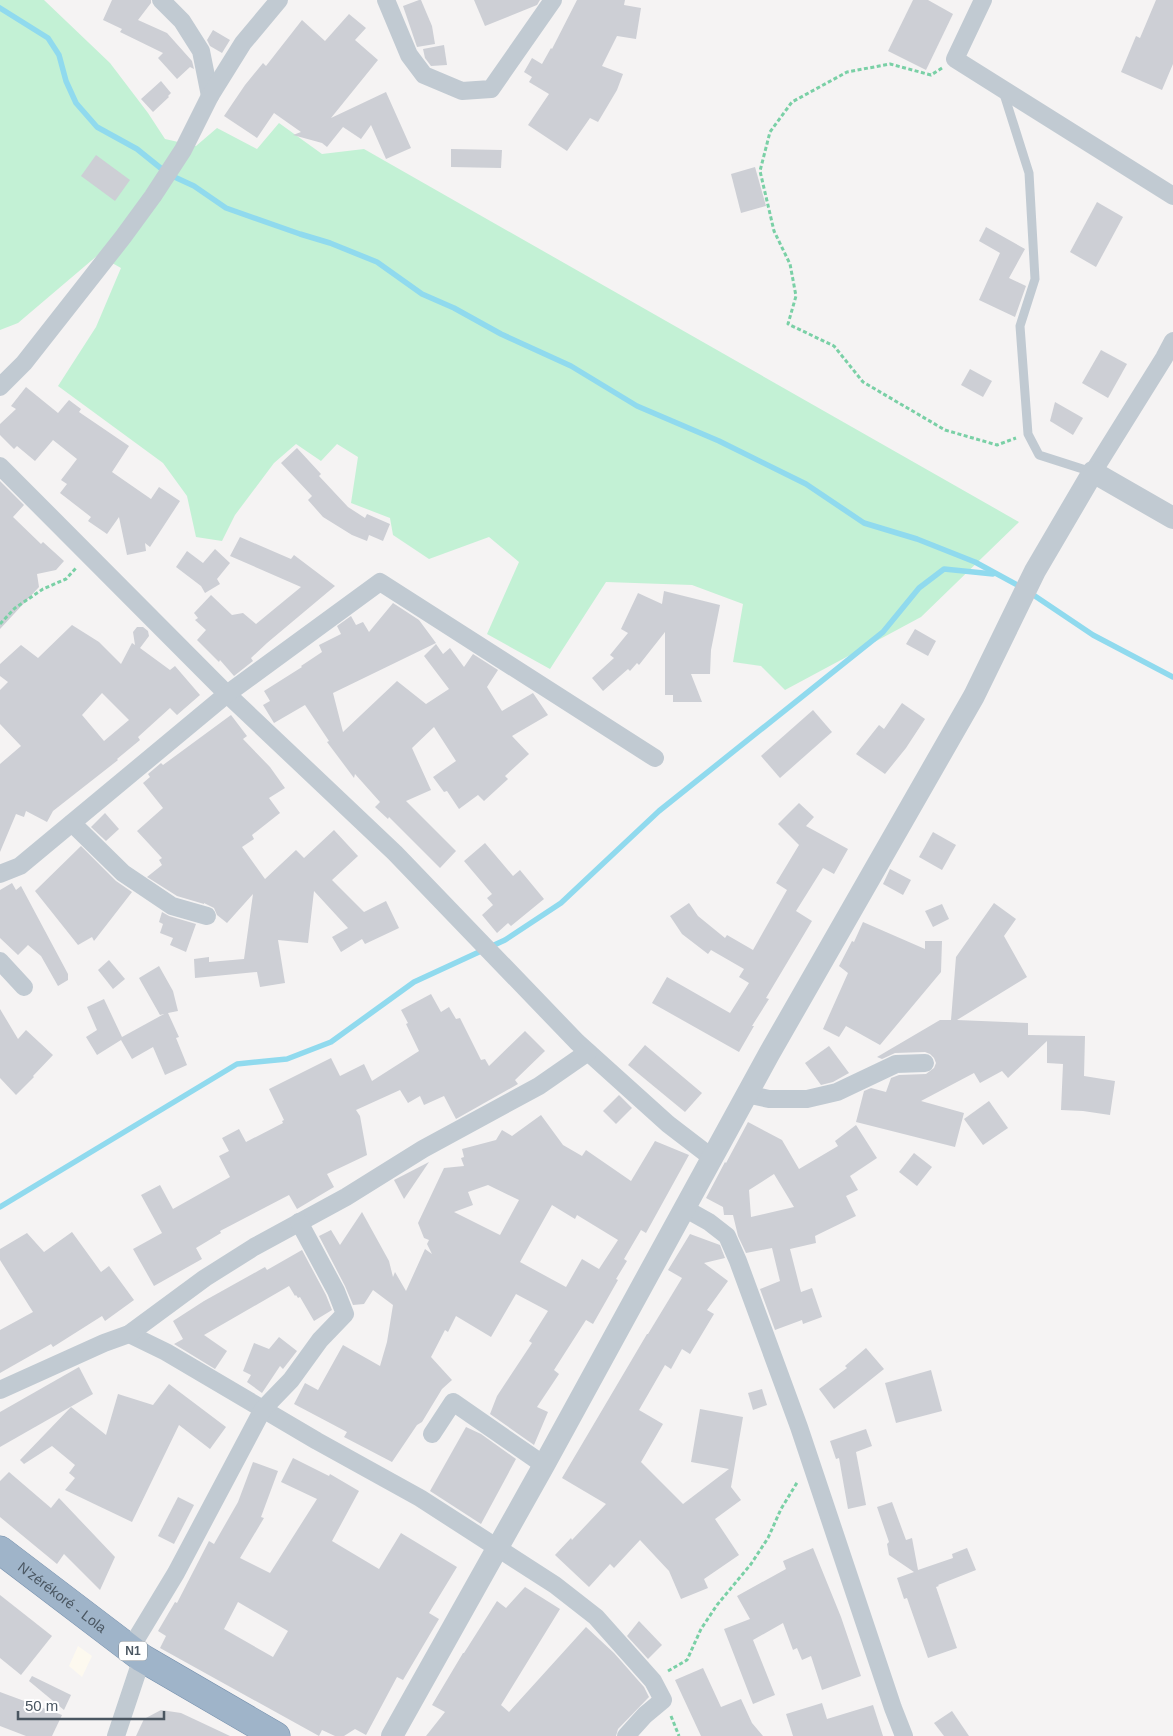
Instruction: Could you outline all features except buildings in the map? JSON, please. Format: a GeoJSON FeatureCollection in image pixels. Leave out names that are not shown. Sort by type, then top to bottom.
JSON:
{"type":"FeatureCollection","features":[{"type":"Feature","properties":{"kind":"highway","name":"N'zérékoré - Lola"},"geometry":{"type":"LineString","coordinates":[[0,1550],[136,1654],[276,1736]]}},
{"type":"Feature","properties":{"kind":"street"},"geometry":{"type":"LineString","coordinates":[[160,0],[182,21],[201,51],[210,96]]}},
{"type":"Feature","properties":{"kind":"street"},"geometry":{"type":"LineString","coordinates":[[0,387],[24,363],[153,196],[183,150],[210,96],[243,43],[279,0]]}},
{"type":"Feature","properties":{"kind":"street"},"geometry":{"type":"LineString","coordinates":[[386,0],[409,55],[424,76],[462,91],[491,88],[553,0]]}},
{"type":"Feature","properties":{"kind":"street"},"geometry":{"type":"LineString","coordinates":[[983,0],[954,59],[1173,196]]}},
{"type":"Feature","properties":{"kind":"street"},"geometry":{"type":"LineString","coordinates":[[392,1736],[544,1465],[746,1094],[974,696],[1035,571],[1173,341]]}},
{"type":"Feature","properties":{"kind":"street"},"geometry":{"type":"LineString","coordinates":[[0,466],[228,694],[395,853],[588,1052],[668,1124],[712,1157]]}},
{"type":"Feature","properties":{"kind":"street"},"geometry":{"type":"LineString","coordinates":[[1093,472],[1173,518]]}},
{"type":"Feature","properties":{"kind":"street"},"geometry":{"type":"LineString","coordinates":[[0,874],[20,866],[228,694],[380,582],[655,758]]}},
{"type":"Feature","properties":{"kind":"street"},"geometry":{"type":"LineString","coordinates":[[72,823],[123,873],[172,906],[207,916]]}},
{"type":"Feature","properties":{"kind":"street"},"geometry":{"type":"LineString","coordinates":[[0,961],[24,987]]}},
{"type":"Feature","properties":{"kind":"street"},"geometry":{"type":"LineString","coordinates":[[0,1390],[104,1343],[129,1334],[205,1278],[254,1247],[346,1197],[423,1149],[540,1086],[588,1052]]}},
{"type":"Feature","properties":{"kind":"street"},"geometry":{"type":"LineString","coordinates":[[746,1094],[769,1099],[807,1099],[837,1092],[896,1064],[925,1063]]}},
{"type":"Feature","properties":{"kind":"street"},"geometry":{"type":"LineString","coordinates":[[684,1208],[709,1222],[727,1236],[738,1261],[810,1461],[904,1736]]}},
{"type":"Feature","properties":{"kind":"street"},"geometry":{"type":"LineString","coordinates":[[116,1736],[136,1654],[176,1573],[263,1409],[291,1380],[320,1340],[345,1314],[336,1292],[299,1222]]}},
{"type":"Feature","properties":{"kind":"street"},"geometry":{"type":"LineString","coordinates":[[129,1334],[166,1352],[317,1441],[420,1498],[555,1584],[596,1617],[653,1681],[663,1700],[626,1736]]}},
{"type":"Feature","properties":{"kind":"street"},"geometry":{"type":"LineString","coordinates":[[432,1434],[453,1402],[544,1465]]}},
{"type":"Feature","properties":{"kind":"lane"},"geometry":{"type":"LineString","coordinates":[[1002,89],[1029,173],[1035,279],[1020,326],[1028,434],[1039,455],[1093,472]]}},
{"type":"Feature","properties":{"kind":"path"},"geometry":{"type":"LineString","coordinates":[[954,59],[931,76],[890,64],[847,72],[792,102],[770,132],[760,171],[774,231],[790,264],[796,296],[788,324],[834,346],[863,382],[945,430],[997,446],[1028,434]]}},
{"type":"Feature","properties":{"kind":"path"},"geometry":{"type":"LineString","coordinates":[[0,624],[14,608],[43,589],[66,579],[89,555]]}},
{"type":"Feature","properties":{"kind":"path"},"geometry":{"type":"LineString","coordinates":[[653,1681],[687,1660],[701,1629],[717,1605],[751,1564],[768,1538],[781,1509],[810,1461]]}},
{"type":"Feature","properties":{"kind":"shaded area"},"geometry":{"type":"Polygon","coordinates":[[[78,1646],[92,1656],[82,1677],[69,1666],[78,1646]]]}},
{"type":"Feature","properties":{"kind":"green space"},"geometry":{"type":"Polygon","coordinates":[[[0,0],[44,0],[110,63],[165,139],[196,146],[217,128],[257,149],[279,123],[322,154],[364,149],[1019,522],[921,617],[785,690],[761,666],[733,662],[743,604],[692,585],[606,582],[550,669],[487,634],[519,562],[489,537],[429,559],[393,535],[390,518],[351,503],[358,457],[337,444],[321,461],[296,444],[274,463],[235,515],[222,541],[196,537],[187,496],[163,463],[58,386],[96,327],[121,268],[98,255],[18,323],[0,330],[0,0]]]}},
{"type":"Feature","properties":{"kind":"waterway"},"geometry":{"type":"LineString","coordinates":[[0,8],[48,38],[59,55],[66,81],[76,103],[97,127],[137,149],[168,174],[194,186],[226,208],[330,243],[377,262],[422,294],[454,308],[501,334],[571,366],[637,406],[719,441],[806,484],[864,523],[917,539],[975,562],[1021,587]]}},
{"type":"Feature","properties":{"kind":"waterway"},"geometry":{"type":"LineString","coordinates":[[0,1207],[237,1064],[287,1059],[331,1042],[414,982],[505,940],[561,903],[659,811],[883,632],[919,588],[944,569],[993,574]]}},
{"type":"Feature","properties":{"kind":"waterway"},"geometry":{"type":"LineString","coordinates":[[1029,592],[1093,635],[1173,677]]}}]}
